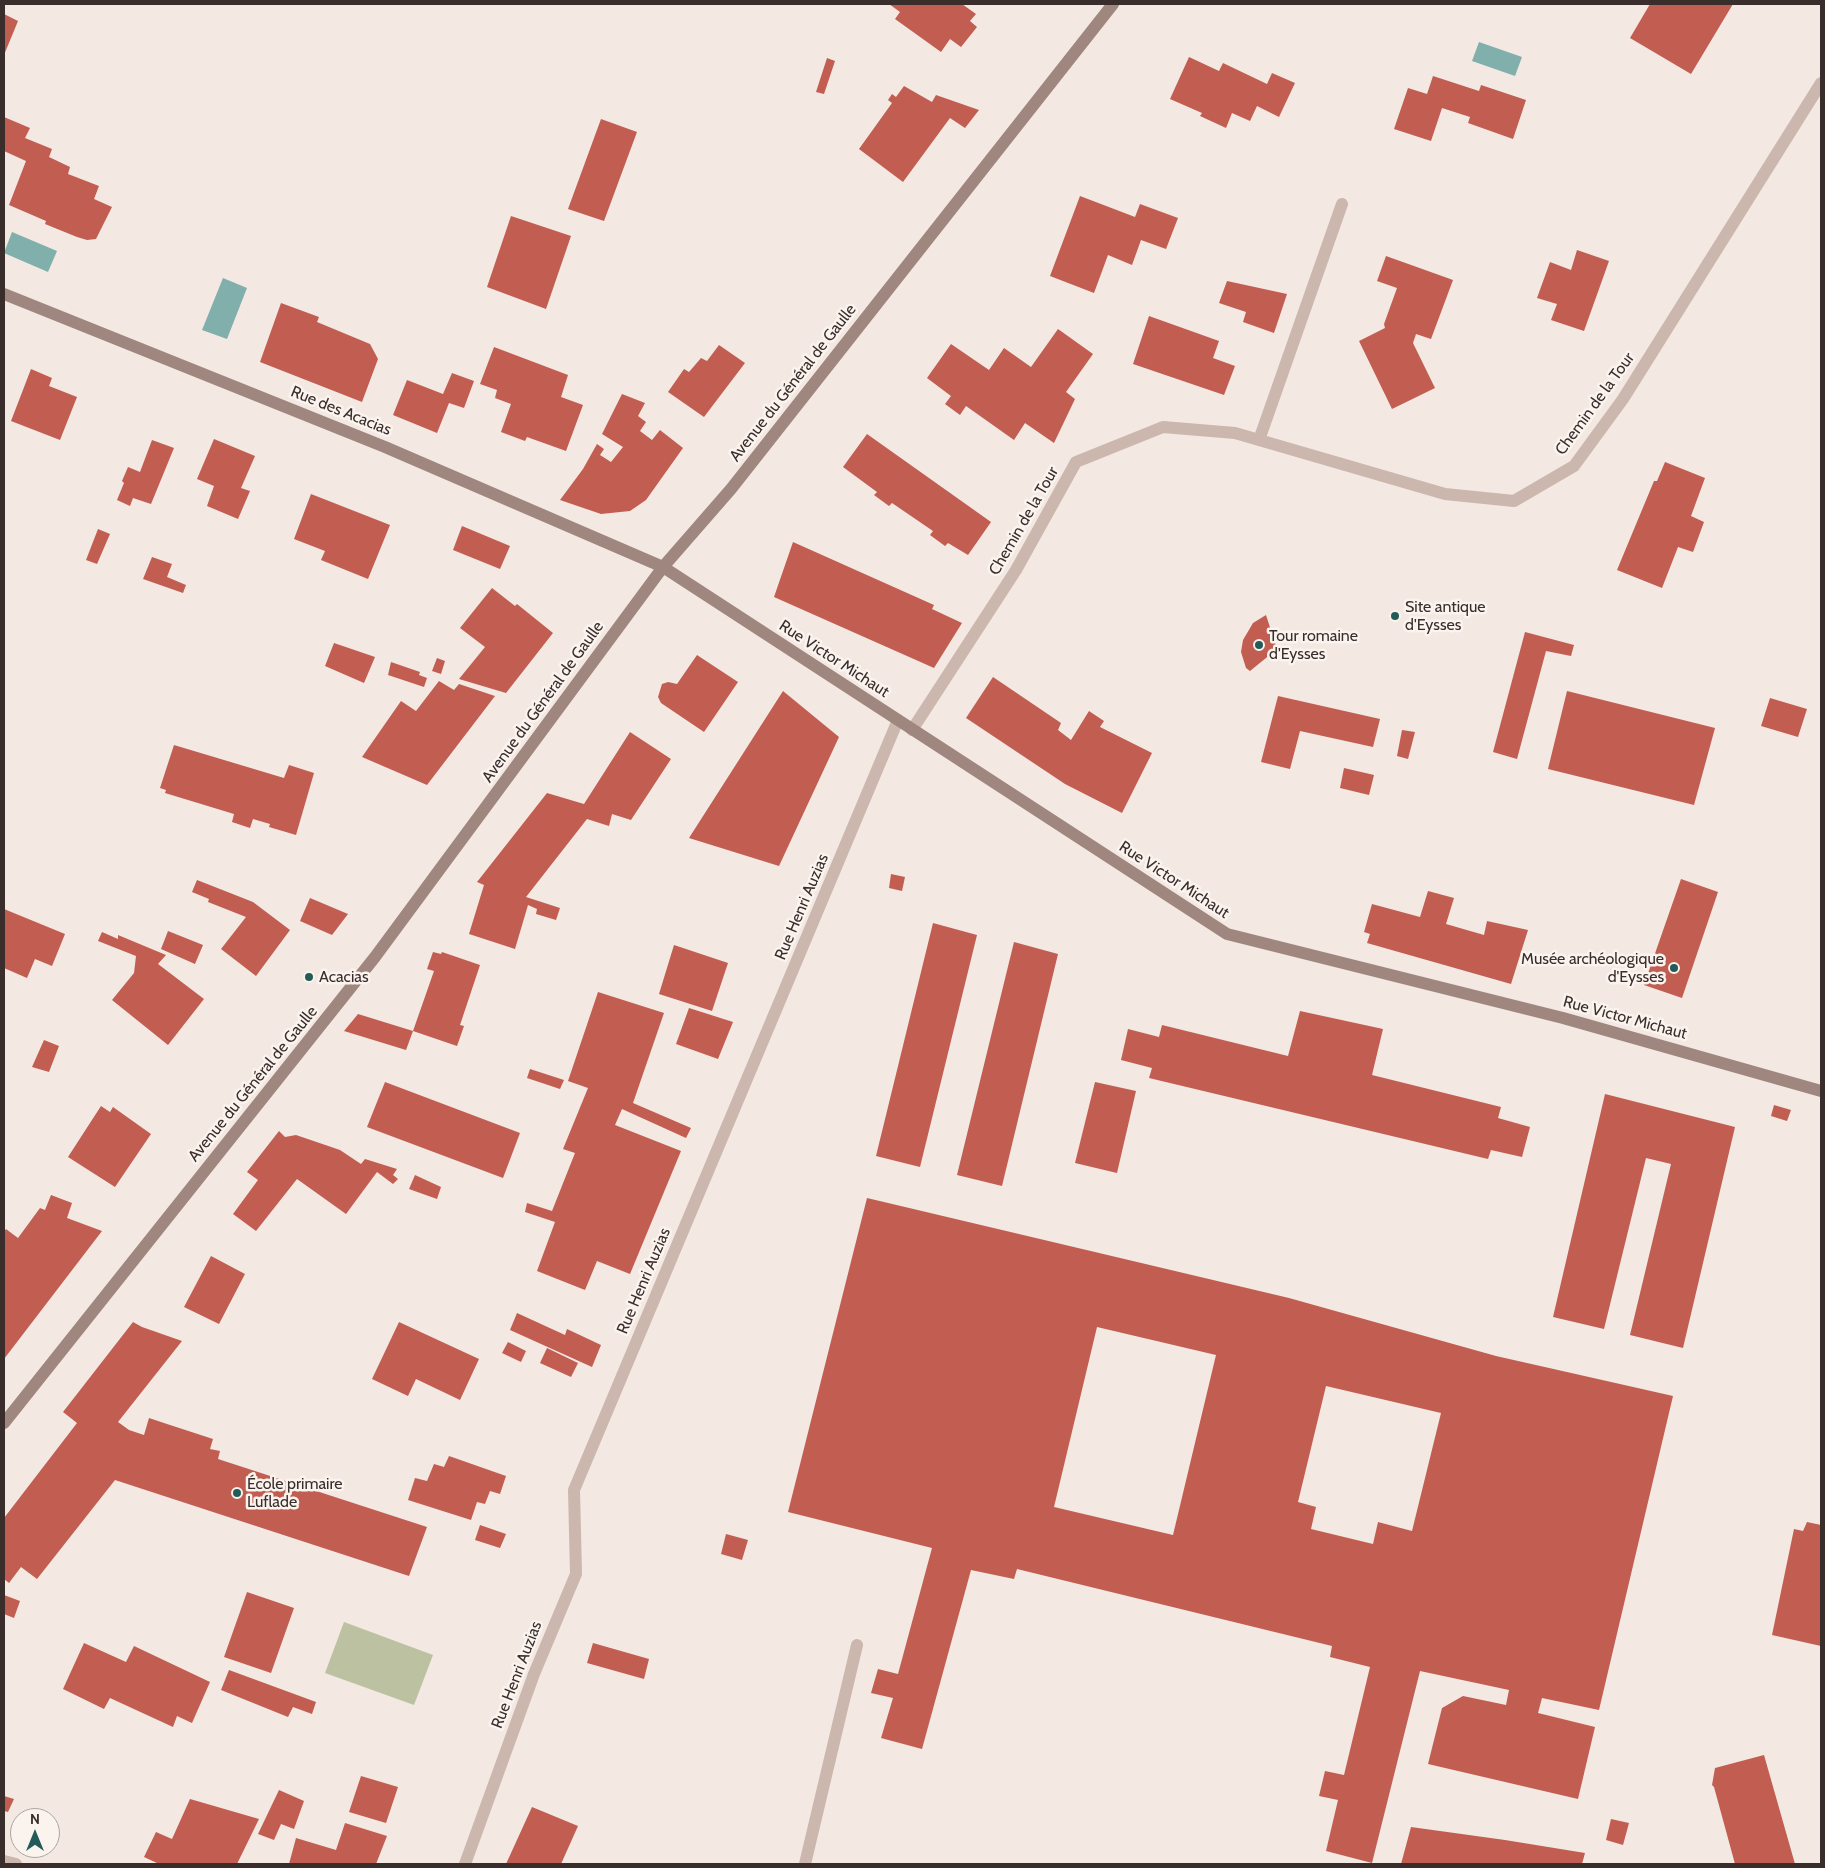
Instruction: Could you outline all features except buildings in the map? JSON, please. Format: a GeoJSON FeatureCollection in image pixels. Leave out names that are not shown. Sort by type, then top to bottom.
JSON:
{"type":"FeatureCollection","features":[{"type":"Feature","properties":{"kind":"street","name":"Avenue du Général de Gaulle"},"geometry":{"type":"LineString","coordinates":[[4,1423],[375,957],[663,567],[731,489],[1113,4]]}},
{"type":"Feature","properties":{"kind":"street","name":"Chemin de la Tour"},"geometry":{"type":"LineString","coordinates":[[912,730],[1016,570],[1076,462],[1163,427],[1235,433],[1445,494],[1514,501],[1574,466],[1623,399],[1821,83]]}},
{"type":"Feature","properties":{"kind":"street"},"geometry":{"type":"LineString","coordinates":[[1259,440],[1342,204]]}},
{"type":"Feature","properties":{"kind":"street","name":"Rue des Acacias"},"geometry":{"type":"LineString","coordinates":[[4,294],[385,447],[663,567]]}},
{"type":"Feature","properties":{"kind":"street","name":"Rue Victor Michaut"},"geometry":{"type":"LineString","coordinates":[[663,567],[1227,934],[1563,1018],[1821,1091]]}},
{"type":"Feature","properties":{"kind":"street","name":"Rue Henri Auzias"},"geometry":{"type":"LineString","coordinates":[[465,1864],[534,1674],[576,1574],[574,1490],[898,720]]}},
{"type":"Feature","properties":{"kind":"street"},"geometry":{"type":"LineString","coordinates":[[805,1864],[857,1645]]}},
{"type":"Feature","properties":{"kind":"street"},"geometry":{"type":"LineString","coordinates":[[4,1861],[16,1864]]}},
{"type":"Feature","properties":{"kind":"green space"},"geometry":{"type":"Polygon","coordinates":[[[344,1622],[433,1655],[414,1705],[325,1673],[344,1622]]]}},
{"type":"Feature","properties":{"kind":"water"},"geometry":{"type":"Polygon","coordinates":[[[1479,42],[1522,57],[1515,76],[1472,61],[1479,42]]]}},
{"type":"Feature","properties":{"kind":"water"},"geometry":{"type":"Polygon","coordinates":[[[12,232],[57,251],[48,272],[4,253],[12,232]]]}},
{"type":"Feature","properties":{"kind":"water"},"geometry":{"type":"Polygon","coordinates":[[[223,278],[247,288],[227,339],[202,330],[223,278]]]}},
{"type":"Feature","properties":{"kind":"place","name":"Site antique d'Eysses"},"geometry":{"type":"Point","coordinates":[1395,616]}},
{"type":"Feature","properties":{"kind":"place","name":"Tour romaine d'Eysses"},"geometry":{"type":"Point","coordinates":[1259,645]}},
{"type":"Feature","properties":{"kind":"place","name":"Musée archéologique d'Eysses"},"geometry":{"type":"Point","coordinates":[1674,968]}},
{"type":"Feature","properties":{"kind":"place","name":"Acacias"},"geometry":{"type":"Point","coordinates":[309,977]}},
{"type":"Feature","properties":{"kind":"place","name":"École primaire Luflade"},"geometry":{"type":"Point","coordinates":[237,1493]}}]}
